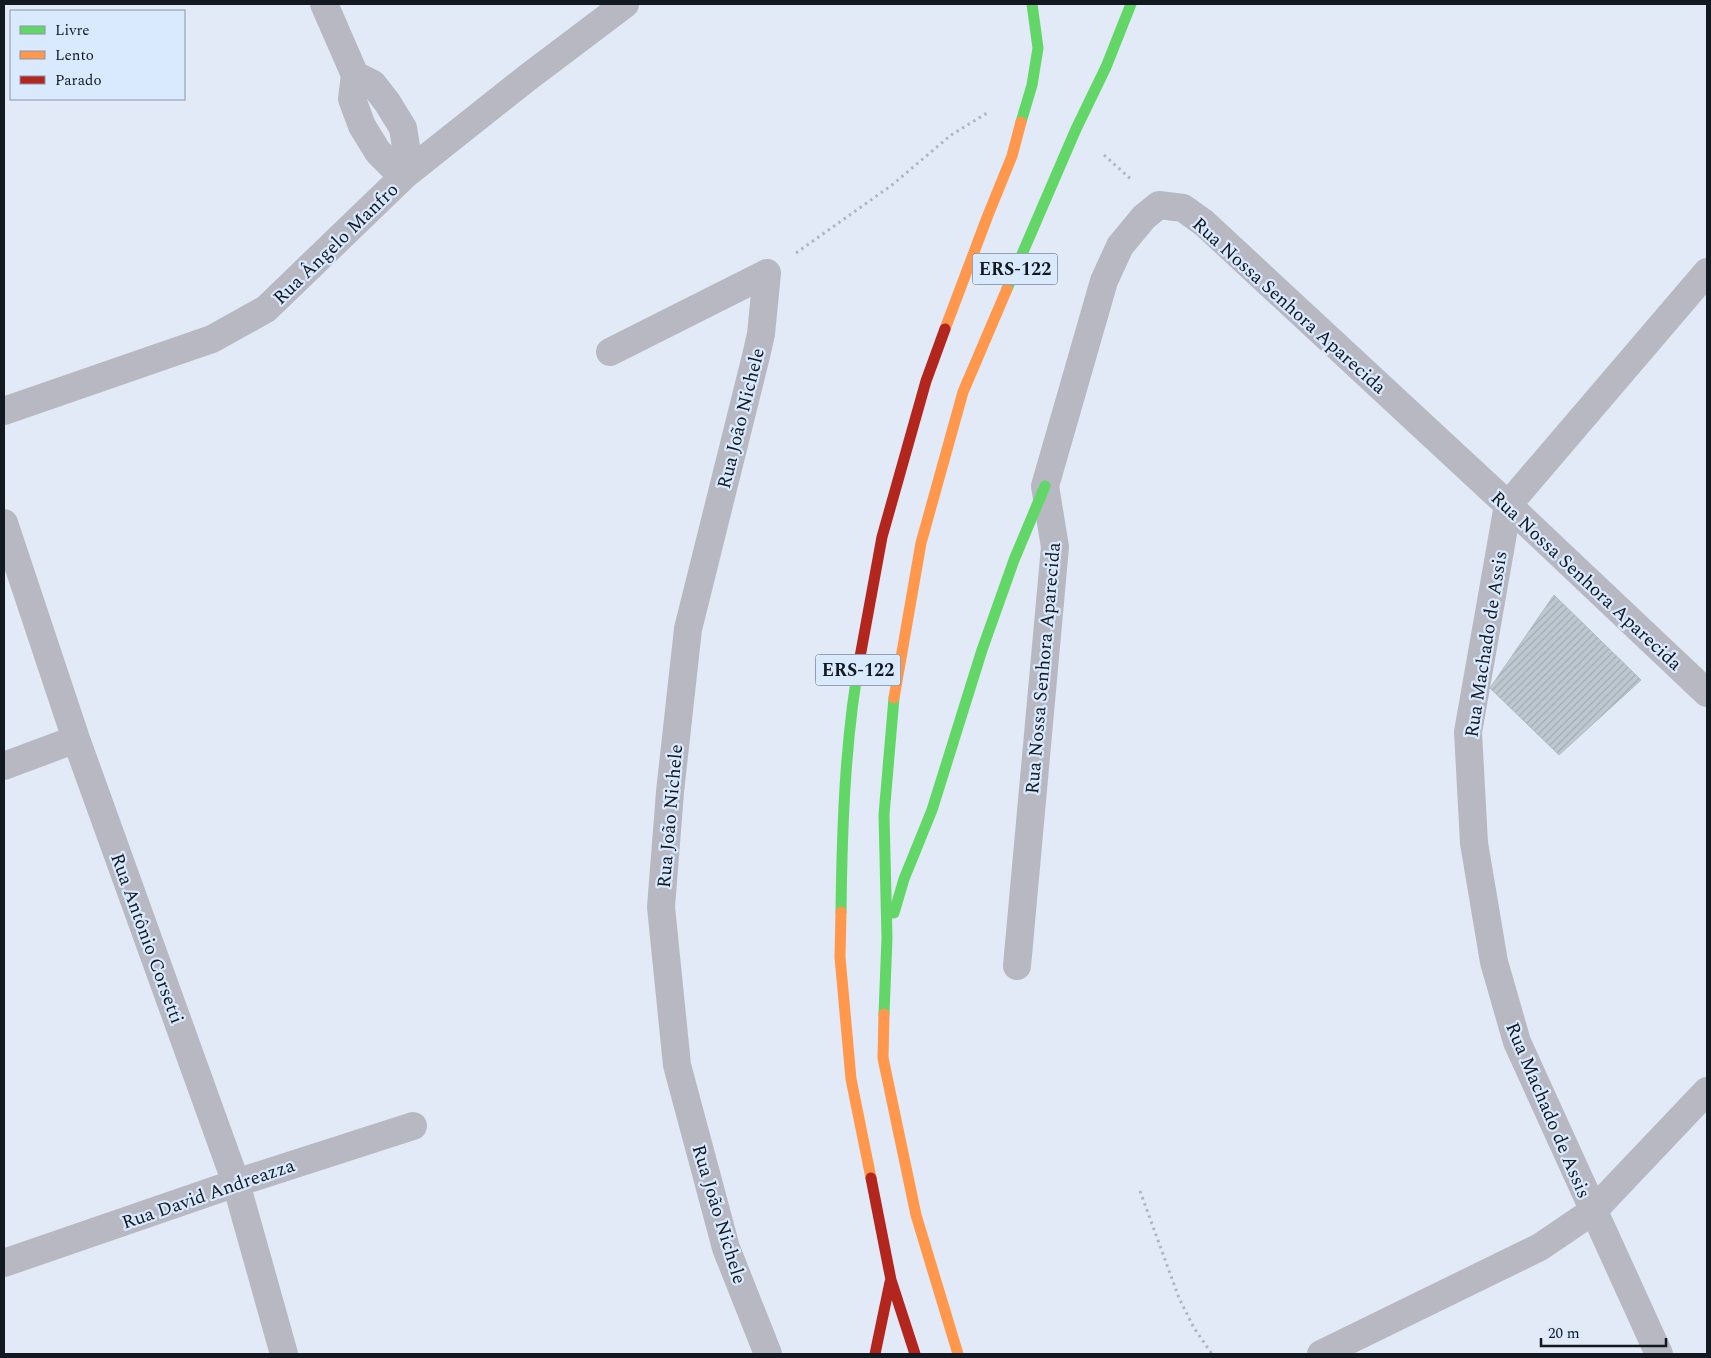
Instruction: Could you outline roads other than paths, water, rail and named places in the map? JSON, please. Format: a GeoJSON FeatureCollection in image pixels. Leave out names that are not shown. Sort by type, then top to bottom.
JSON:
{"type":"FeatureCollection","features":[{"type":"Feature","properties":{"kind":"highway","name":"ERS-122"},"geometry":{"type":"LineString","coordinates":[[915,1354],[891,1280],[851,1079],[840,957],[842,831],[854,689],[882,537],[926,382],[1012,156],[1032,85],[1038,48],[1032,4]]}},
{"type":"Feature","properties":{"kind":"highway","name":"ERS-122"},"geometry":{"type":"LineString","coordinates":[[958,1354],[916,1215],[883,1058],[887,938],[884,815],[895,686],[921,543],[963,392],[1076,129],[1106,67],[1131,4]]}},
{"type":"Feature","properties":{"kind":"highway"},"geometry":{"type":"LineString","coordinates":[[887,938],[904,879],[932,810],[982,650],[1014,560],[1045,486]]}},
{"type":"Feature","properties":{"kind":"highway"},"geometry":{"type":"LineString","coordinates":[[875,1354],[891,1280]]}},
{"type":"Feature","properties":{"kind":"street"},"geometry":{"type":"LineString","coordinates":[[324,4],[355,75],[352,99],[362,126],[378,152],[392,166],[406,174]]}},
{"type":"Feature","properties":{"kind":"street","name":"Rua Ângelo Manfro"},"geometry":{"type":"LineString","coordinates":[[4,410],[212,339],[266,309],[406,174],[526,78],[625,4]]}},
{"type":"Feature","properties":{"kind":"street","name":"Rua Nossa Senhora Aparecida"},"geometry":{"type":"LineString","coordinates":[[1017,966],[1055,547],[1045,486],[1104,281],[1120,246],[1144,217],[1160,205],[1182,208],[1204,223],[1508,504],[1707,693]]}},
{"type":"Feature","properties":{"kind":"street"},"geometry":{"type":"LineString","coordinates":[[1508,504],[1707,272]]}},
{"type":"Feature","properties":{"kind":"street","name":"Rua João Nichele"},"geometry":{"type":"LineString","coordinates":[[610,352],[767,273],[761,334],[688,629],[670,792],[661,907],[677,1065],[726,1248],[768,1354]]}},
{"type":"Feature","properties":{"kind":"street","name":"Rua Machado de Assis"},"geometry":{"type":"LineString","coordinates":[[1508,504],[1468,732],[1474,844],[1494,962],[1517,1042],[1659,1354]]}},
{"type":"Feature","properties":{"kind":"street","name":"Rua Antônio Corsetti"},"geometry":{"type":"LineString","coordinates":[[4,523],[76,739],[236,1183],[284,1354]]}},
{"type":"Feature","properties":{"kind":"street"},"geometry":{"type":"LineString","coordinates":[[4,766],[76,739]]}},
{"type":"Feature","properties":{"kind":"street"},"geometry":{"type":"LineString","coordinates":[[1321,1354],[1540,1247],[1593,1211],[1707,1091]]}},
{"type":"Feature","properties":{"kind":"street","name":"Rua David Andreazza"},"geometry":{"type":"LineString","coordinates":[[4,1263],[236,1183],[414,1126]]}}]}
